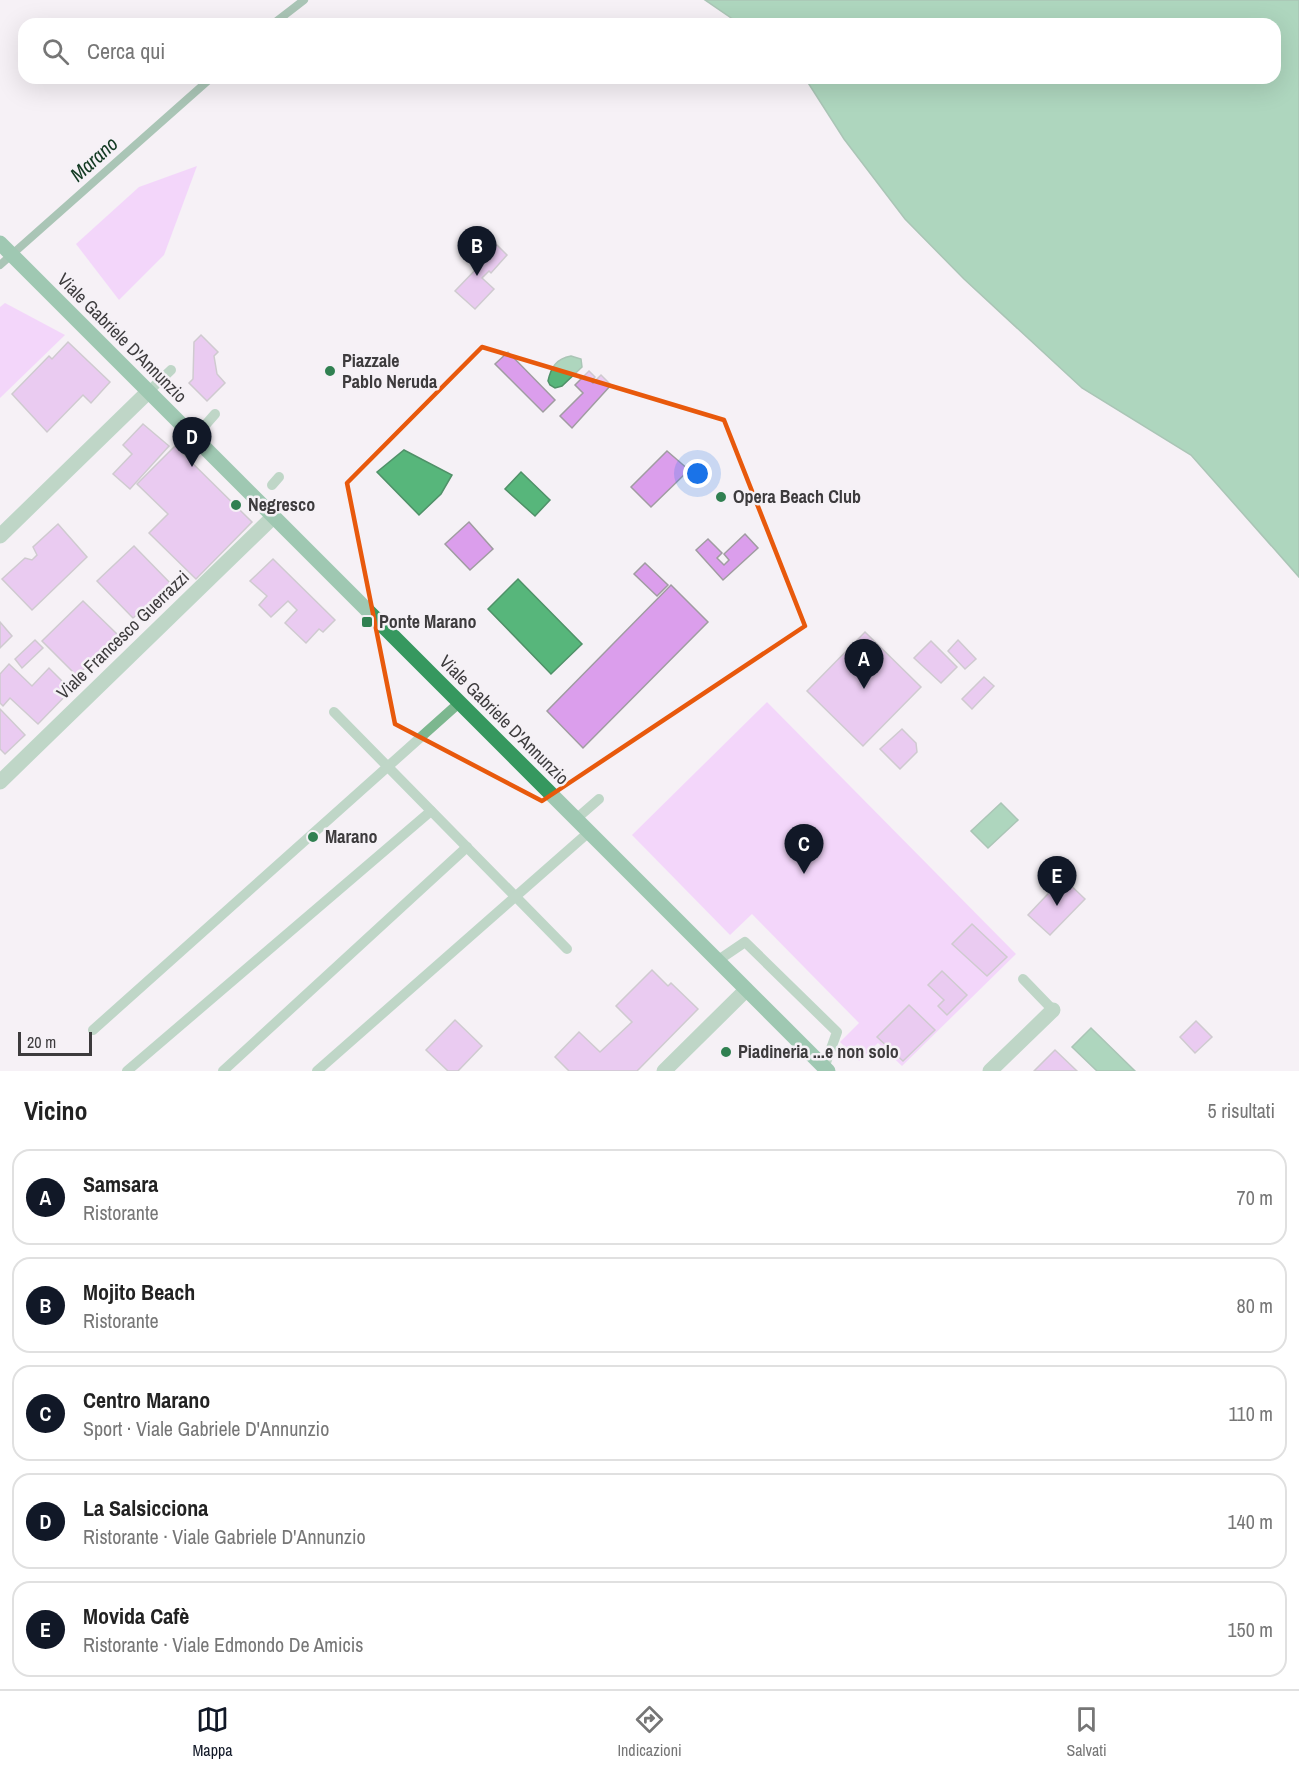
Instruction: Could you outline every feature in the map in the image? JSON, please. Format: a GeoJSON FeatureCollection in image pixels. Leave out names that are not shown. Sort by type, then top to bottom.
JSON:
{"type":"FeatureCollection","features":[{"type":"Feature","properties":{"kind":"street","name":"Viale Gabriele D'Annunzio"},"geometry":{"type":"LineString","coordinates":[[0,243],[826,1069]]}},
{"type":"Feature","properties":{"kind":"street"},"geometry":{"type":"LineString","coordinates":[[0,536],[148,392]]}},
{"type":"Feature","properties":{"kind":"street","name":"Viale Francesco Guerrazzi"},"geometry":{"type":"LineString","coordinates":[[0,782],[273,517]]}},
{"type":"Feature","properties":{"kind":"street"},"geometry":{"type":"LineString","coordinates":[[664,1071],[746,990]]}},
{"type":"Feature","properties":{"kind":"street"},"geometry":{"type":"LineString","coordinates":[[990,1071],[1053,1010]]}},
{"type":"Feature","properties":{"kind":"lane"},"geometry":{"type":"LineString","coordinates":[[148,392],[171,370]]}},
{"type":"Feature","properties":{"kind":"lane"},"geometry":{"type":"LineString","coordinates":[[194,438],[215,414]]}},
{"type":"Feature","properties":{"kind":"lane"},"geometry":{"type":"LineString","coordinates":[[93,1030],[459,703]]}},
{"type":"Feature","properties":{"kind":"lane"},"geometry":{"type":"LineString","coordinates":[[334,712],[567,949]]}},
{"type":"Feature","properties":{"kind":"lane"},"geometry":{"type":"LineString","coordinates":[[576,819],[598,799]]}},
{"type":"Feature","properties":{"kind":"lane"},"geometry":{"type":"LineString","coordinates":[[127,1071],[431,811]]}},
{"type":"Feature","properties":{"kind":"lane"},"geometry":{"type":"LineString","coordinates":[[317,1071],[589,832]]}},
{"type":"Feature","properties":{"kind":"lane"},"geometry":{"type":"LineString","coordinates":[[223,1071],[467,847]]}},
{"type":"Feature","properties":{"kind":"lane"},"geometry":{"type":"LineString","coordinates":[[717,961],[745,942],[837,1032],[826,1069]]}},
{"type":"Feature","properties":{"kind":"lane"},"geometry":{"type":"LineString","coordinates":[[1023,979],[1053,1010]]}},
{"type":"Feature","properties":{"kind":"highlighted area"},"geometry":{"type":"Polygon","coordinates":[[[482,347],[724,420],[805,626],[542,801],[395,724],[347,483],[482,347]]]}},
{"type":"Feature","properties":{"kind":"shaded area"},"geometry":{"type":"Polygon","coordinates":[[[705,0],[1299,0],[1299,577],[1191,455],[1082,388],[964,279],[905,219],[844,139],[809,84],[1281,84],[1281,18],[731,18],[705,0]]]}},
{"type":"Feature","properties":{"kind":"shaded area"},"geometry":{"type":"Polygon","coordinates":[[[197,166],[164,255],[119,300],[76,244],[139,187],[197,166]]]}},
{"type":"Feature","properties":{"kind":"shaded area"},"geometry":{"type":"Polygon","coordinates":[[[5,303],[65,335],[0,398],[0,307],[5,303]]]}},
{"type":"Feature","properties":{"kind":"shaded area"},"geometry":{"type":"Polygon","coordinates":[[[571,356],[581,359],[582,367],[562,386],[555,388],[550,385],[548,381],[555,364],[571,356]]]}},
{"type":"Feature","properties":{"kind":"shaded area"},"geometry":{"type":"Polygon","coordinates":[[[404,450],[452,475],[441,494],[419,515],[377,472],[404,450]]]}},
{"type":"Feature","properties":{"kind":"shaded area"},"geometry":{"type":"Polygon","coordinates":[[[521,472],[550,500],[535,516],[505,489],[521,472]]]}},
{"type":"Feature","properties":{"kind":"shaded area"},"geometry":{"type":"Polygon","coordinates":[[[518,579],[582,644],[551,674],[488,609],[518,579]]]}},
{"type":"Feature","properties":{"kind":"shaded area"},"geometry":{"type":"Polygon","coordinates":[[[767,702],[1016,954],[902,1066],[878,1043],[859,1061],[840,1042],[859,1023],[752,914],[730,935],[632,835],[767,702]]]}},
{"type":"Feature","properties":{"kind":"shaded area"},"geometry":{"type":"Polygon","coordinates":[[[1001,803],[1018,820],[988,848],[971,831],[1001,803]]]}},
{"type":"Feature","properties":{"kind":"shaded area"},"geometry":{"type":"Polygon","coordinates":[[[1091,1028],[1135,1071],[1097,1071],[1072,1047],[1091,1028]]]}},
{"type":"Feature","properties":{"kind":"building"},"geometry":{"type":"Polygon","coordinates":[[[495,243],[507,255],[491,273],[489,271],[482,278],[494,289],[475,309],[455,291],[480,265],[479,260],[495,243]]]}},
{"type":"Feature","properties":{"kind":"building"},"geometry":{"type":"Polygon","coordinates":[[[201,335],[218,352],[214,356],[217,374],[225,383],[207,401],[189,383],[193,379],[194,342],[201,335]]]}},
{"type":"Feature","properties":{"kind":"building"},"geometry":{"type":"Polygon","coordinates":[[[68,342],[110,382],[91,403],[83,395],[47,432],[12,394],[49,356],[52,359],[68,342]]]}},
{"type":"Feature","properties":{"kind":"building"},"geometry":{"type":"Polygon","coordinates":[[[508,352],[555,400],[543,412],[495,364],[508,352]]]}},
{"type":"Feature","properties":{"kind":"building"},"geometry":{"type":"Polygon","coordinates":[[[589,371],[595,377],[591,381],[593,383],[601,375],[611,385],[572,428],[560,416],[583,393],[575,385],[589,371]]]}},
{"type":"Feature","properties":{"kind":"building"},"geometry":{"type":"Polygon","coordinates":[[[143,424],[169,446],[130,489],[113,474],[132,454],[123,445],[143,424]]]}},
{"type":"Feature","properties":{"kind":"building"},"geometry":{"type":"Polygon","coordinates":[[[175,446],[252,522],[196,579],[149,533],[168,514],[137,484],[175,446]]]}},
{"type":"Feature","properties":{"kind":"building"},"geometry":{"type":"Polygon","coordinates":[[[667,451],[689,470],[651,507],[631,487],[667,451]]]}},
{"type":"Feature","properties":{"kind":"building"},"geometry":{"type":"Polygon","coordinates":[[[469,522],[493,549],[470,570],[445,544],[469,522]]]}},
{"type":"Feature","properties":{"kind":"building"},"geometry":{"type":"Polygon","coordinates":[[[58,524],[87,557],[32,610],[2,579],[25,558],[32,560],[37,555],[33,547],[58,524]]]}},
{"type":"Feature","properties":{"kind":"building"},"geometry":{"type":"Polygon","coordinates":[[[745,534],[758,548],[723,580],[696,550],[708,539],[722,553],[717,558],[724,565],[729,560],[724,554],[745,534]]]}},
{"type":"Feature","properties":{"kind":"building"},"geometry":{"type":"Polygon","coordinates":[[[134,546],[174,587],[144,616],[140,612],[133,618],[97,581],[134,546]]]}},
{"type":"Feature","properties":{"kind":"building"},"geometry":{"type":"Polygon","coordinates":[[[273,559],[335,620],[323,632],[319,629],[306,643],[285,623],[297,610],[288,601],[271,617],[259,605],[267,596],[250,581],[273,559]]]}},
{"type":"Feature","properties":{"kind":"building"},"geometry":{"type":"Polygon","coordinates":[[[645,563],[668,585],[657,596],[634,574],[645,563]]]}},
{"type":"Feature","properties":{"kind":"building"},"geometry":{"type":"Polygon","coordinates":[[[671,585],[708,622],[583,748],[547,711],[671,585]]]}},
{"type":"Feature","properties":{"kind":"building"},"geometry":{"type":"Polygon","coordinates":[[[83,601],[118,635],[77,676],[42,641],[83,601]]]}},
{"type":"Feature","properties":{"kind":"building"},"geometry":{"type":"Polygon","coordinates":[[[0,622],[12,636],[0,648],[0,622]]]}},
{"type":"Feature","properties":{"kind":"building"},"geometry":{"type":"Polygon","coordinates":[[[865,632],[921,687],[863,746],[807,691],[865,632]]]}},
{"type":"Feature","properties":{"kind":"building"},"geometry":{"type":"Polygon","coordinates":[[[35,640],[43,648],[22,668],[15,659],[35,640]]]}},
{"type":"Feature","properties":{"kind":"building"},"geometry":{"type":"Polygon","coordinates":[[[958,640],[976,659],[965,669],[948,651],[958,640]]]}},
{"type":"Feature","properties":{"kind":"building"},"geometry":{"type":"Polygon","coordinates":[[[931,641],[957,667],[941,683],[914,658],[931,641]]]}},
{"type":"Feature","properties":{"kind":"building"},"geometry":{"type":"Polygon","coordinates":[[[9,664],[32,686],[49,668],[71,690],[38,724],[10,698],[3,706],[0,703],[0,674],[9,664]]]}},
{"type":"Feature","properties":{"kind":"building"},"geometry":{"type":"Polygon","coordinates":[[[984,677],[994,686],[972,709],[962,699],[984,677]]]}},
{"type":"Feature","properties":{"kind":"building"},"geometry":{"type":"Polygon","coordinates":[[[0,709],[25,735],[5,754],[0,749],[0,709]]]}},
{"type":"Feature","properties":{"kind":"building"},"geometry":{"type":"Polygon","coordinates":[[[902,729],[916,743],[917,752],[900,769],[880,749],[902,729]]]}},
{"type":"Feature","properties":{"kind":"building"},"geometry":{"type":"Polygon","coordinates":[[[1063,878],[1085,899],[1050,935],[1028,915],[1063,878]]]}},
{"type":"Feature","properties":{"kind":"building"},"geometry":{"type":"Polygon","coordinates":[[[972,924],[1007,957],[987,976],[952,944],[972,924]]]}},
{"type":"Feature","properties":{"kind":"building"},"geometry":{"type":"Polygon","coordinates":[[[652,970],[668,986],[671,983],[698,1009],[637,1071],[569,1071],[555,1057],[579,1032],[600,1052],[632,1022],[616,1006],[652,970]]]}},
{"type":"Feature","properties":{"kind":"building"},"geometry":{"type":"Polygon","coordinates":[[[942,971],[967,995],[947,1015],[938,1006],[944,1000],[928,985],[942,971]]]}},
{"type":"Feature","properties":{"kind":"building"},"geometry":{"type":"Polygon","coordinates":[[[909,1005],[935,1030],[903,1061],[877,1037],[909,1005]]]}},
{"type":"Feature","properties":{"kind":"building"},"geometry":{"type":"Polygon","coordinates":[[[455,1020],[482,1046],[458,1071],[448,1071],[426,1050],[455,1020]]]}},
{"type":"Feature","properties":{"kind":"building"},"geometry":{"type":"Polygon","coordinates":[[[1196,1021],[1212,1037],[1195,1053],[1180,1037],[1196,1021]]]}},
{"type":"Feature","properties":{"kind":"building"},"geometry":{"type":"Polygon","coordinates":[[[1055,1050],[1077,1071],[1034,1071],[1055,1050]]]}},
{"type":"Feature","properties":{"kind":"waterway","name":"Marano"},"geometry":{"type":"LineString","coordinates":[[281,18],[304,0]]}},
{"type":"Feature","properties":{"kind":"waterway","name":"Marano"},"geometry":{"type":"LineString","coordinates":[[0,265],[204,84]]}},
{"type":"Feature","properties":{"kind":"place","name":"Mojito Beach"},"geometry":{"type":"Point","coordinates":[477,276]}},
{"type":"Feature","properties":{"kind":"place","name":"Piazzale Pablo Neruda"},"geometry":{"type":"Point","coordinates":[330,371]}},
{"type":"Feature","properties":{"kind":"place","name":"La Salsicciona"},"geometry":{"type":"Point","coordinates":[192,467]}},
{"type":"Feature","properties":{"kind":"place","name":"Opera Beach Club"},"geometry":{"type":"Point","coordinates":[721,497]}},
{"type":"Feature","properties":{"kind":"place","name":"Negresco"},"geometry":{"type":"Point","coordinates":[236,505]}},
{"type":"Feature","properties":{"kind":"place","name":"Ponte Marano"},"geometry":{"type":"Point","coordinates":[367,622]}},
{"type":"Feature","properties":{"kind":"place","name":"Samsara"},"geometry":{"type":"Point","coordinates":[864,689]}},
{"type":"Feature","properties":{"kind":"place","name":"Marano"},"geometry":{"type":"Point","coordinates":[313,837]}},
{"type":"Feature","properties":{"kind":"place","name":"Centro Marano"},"geometry":{"type":"Point","coordinates":[804,874]}},
{"type":"Feature","properties":{"kind":"place","name":"Movida Cafè"},"geometry":{"type":"Point","coordinates":[1057,906]}},
{"type":"Feature","properties":{"kind":"place","name":"Piadineria ...e non solo"},"geometry":{"type":"Point","coordinates":[726,1052]}}]}
